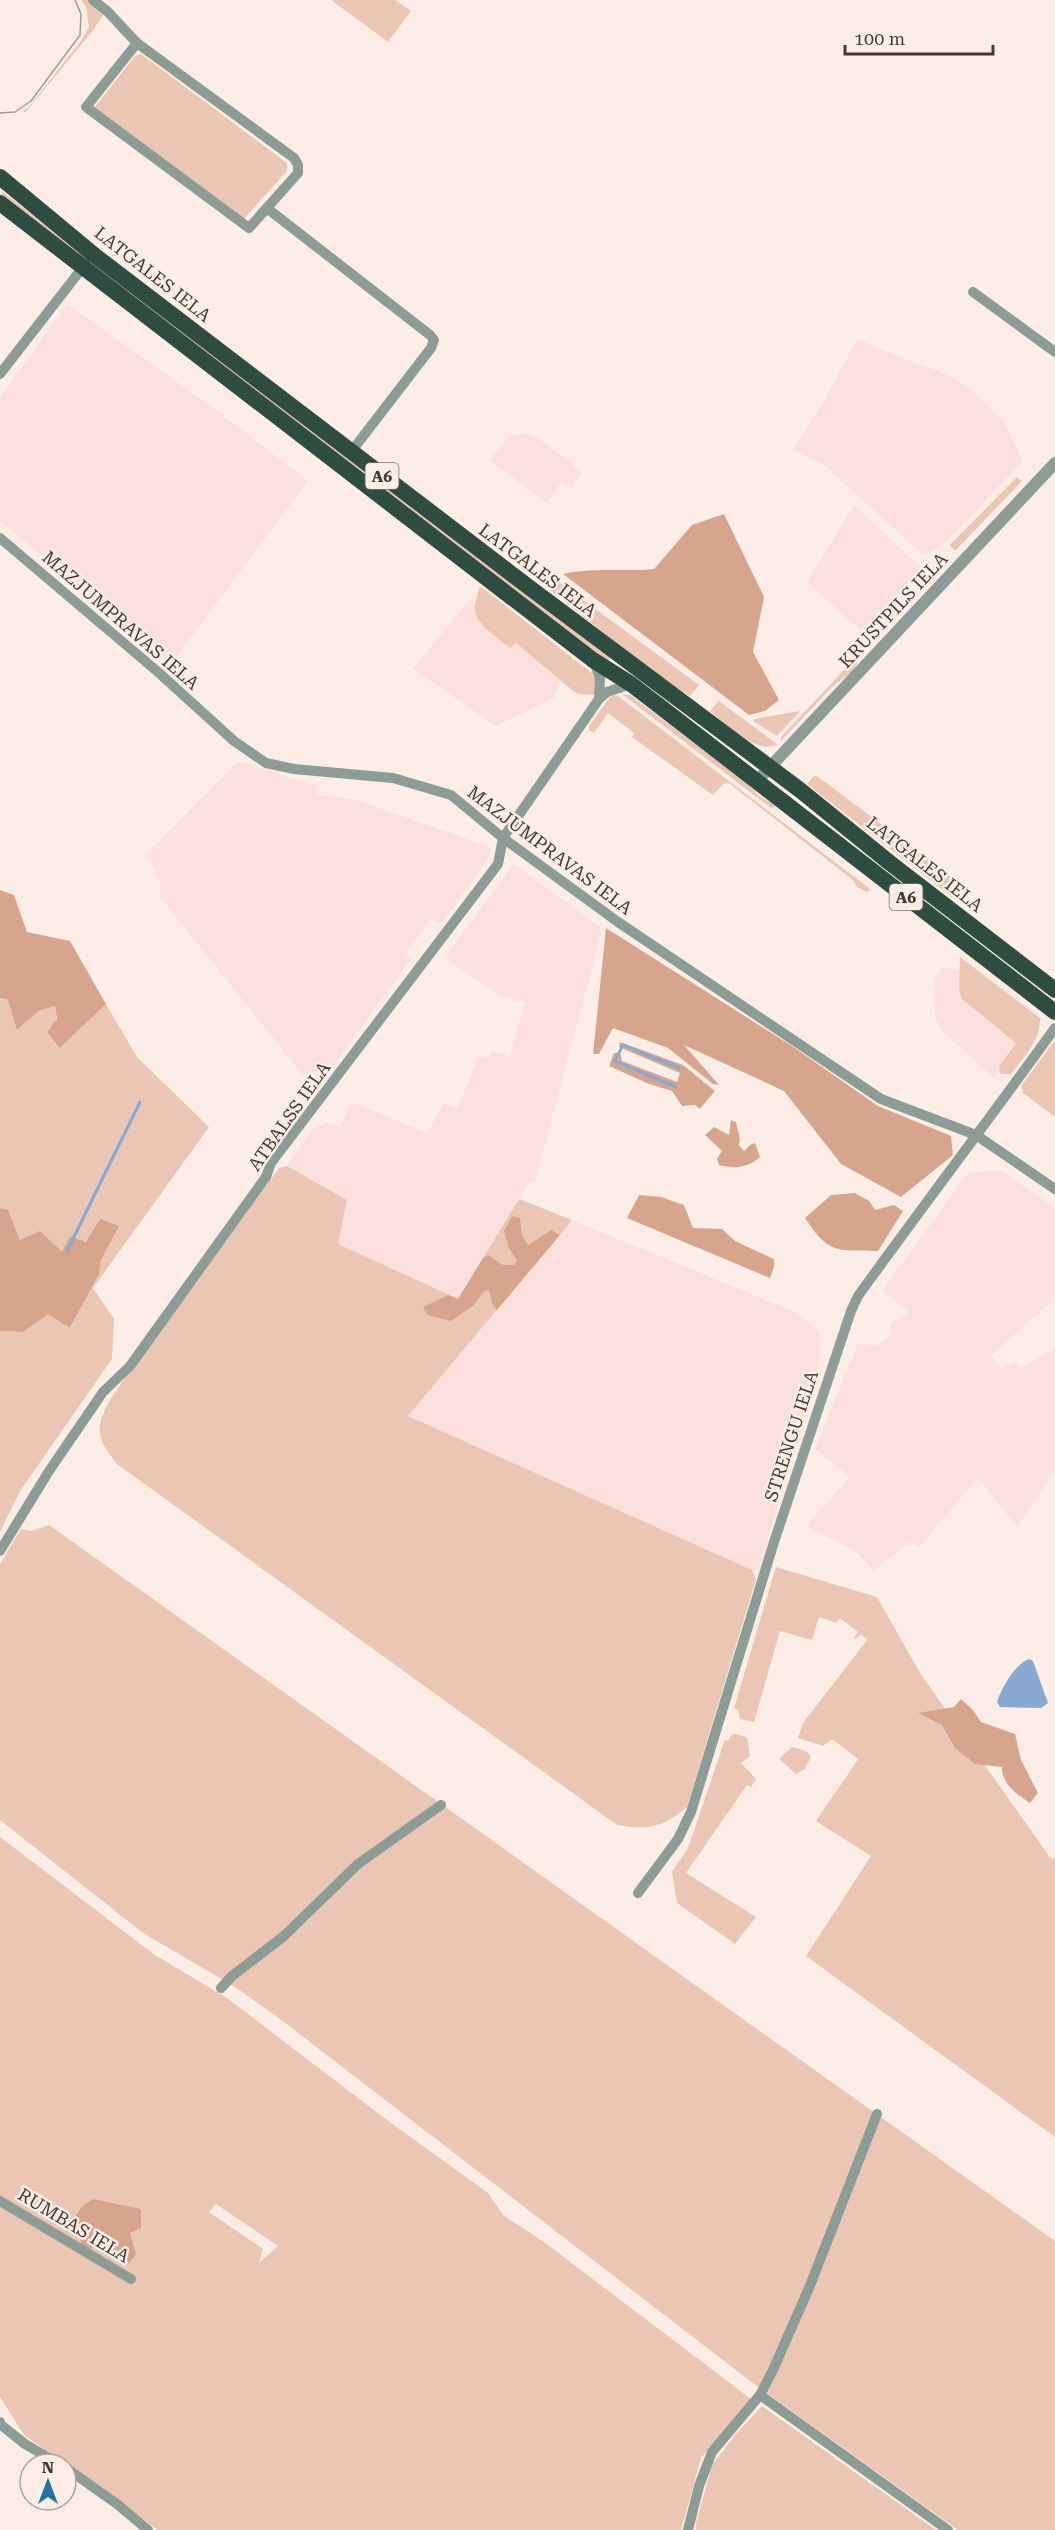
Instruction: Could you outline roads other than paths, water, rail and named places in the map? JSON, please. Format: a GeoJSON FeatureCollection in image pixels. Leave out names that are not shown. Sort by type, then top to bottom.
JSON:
{"type":"FeatureCollection","features":[{"type":"Feature","properties":{"kind":"highway","name":"LATGALES IELA"},"geometry":{"type":"LineString","coordinates":[[0,177],[94,255],[800,790],[890,863],[1055,990]]}},
{"type":"Feature","properties":{"kind":"highway","name":"LATGALES IELA"},"geometry":{"type":"LineString","coordinates":[[0,203],[593,660],[631,684],[758,781],[782,802],[1055,1012]]}},
{"type":"Feature","properties":{"kind":"street"},"geometry":{"type":"LineString","coordinates":[[93,0],[107,11],[137,43],[294,158],[298,165],[298,173],[249,228],[86,107],[137,43]]}},
{"type":"Feature","properties":{"kind":"street"},"geometry":{"type":"LineString","coordinates":[[268,209],[434,340],[431,348],[351,452]]}},
{"type":"Feature","properties":{"kind":"street"},"geometry":{"type":"LineString","coordinates":[[0,374],[83,267]]}},
{"type":"Feature","properties":{"kind":"street"},"geometry":{"type":"LineString","coordinates":[[973,292],[1055,352]]}},
{"type":"Feature","properties":{"kind":"street","name":"KRUSTPILS IELA"},"geometry":{"type":"LineString","coordinates":[[758,781],[1055,463]]}},
{"type":"Feature","properties":{"kind":"street","name":"MAZJUMPRAVAS IELA"},"geometry":{"type":"LineString","coordinates":[[0,538],[158,672],[234,741],[266,764],[294,769],[393,778],[451,795],[503,838],[618,922],[881,1099],[976,1136],[1055,1190]]}},
{"type":"Feature","properties":{"kind":"street"},"geometry":{"type":"LineString","coordinates":[[593,660],[600,678],[598,699]]}},
{"type":"Feature","properties":{"kind":"street","name":"ATBALSS IELA"},"geometry":{"type":"LineString","coordinates":[[0,1551],[49,1471],[103,1392],[130,1366],[266,1177],[278,1154],[498,864],[503,838],[598,699],[607,692],[631,684]]}},
{"type":"Feature","properties":{"kind":"street","name":"STRENGU IELA"},"geometry":{"type":"LineString","coordinates":[[638,1893],[678,1839],[692,1812],[774,1542],[850,1311],[858,1296],[1055,1028]]}},
{"type":"Feature","properties":{"kind":"street"},"geometry":{"type":"LineString","coordinates":[[221,1988],[232,1976],[292,1929],[358,1864],[441,1805]]}},
{"type":"Feature","properties":{"kind":"street"},"geometry":{"type":"LineString","coordinates":[[692,2528],[699,2486],[712,2452],[760,2395],[809,2288],[877,2114]]}},
{"type":"Feature","properties":{"kind":"street","name":"RUMBAS IELA"},"geometry":{"type":"LineString","coordinates":[[0,2200],[131,2278]]}},
{"type":"Feature","properties":{"kind":"street"},"geometry":{"type":"LineString","coordinates":[[760,2395],[948,2530]]}},
{"type":"Feature","properties":{"kind":"street"},"geometry":{"type":"LineString","coordinates":[[0,2424],[39,2452]]}},
{"type":"Feature","properties":{"kind":"street"},"geometry":{"type":"LineString","coordinates":[[78,2476],[117,2504],[148,2530]]}},
{"type":"Feature","properties":{"kind":"water"},"geometry":{"type":"Polygon","coordinates":[[[1030,1659],[1033,1661],[1048,1703],[1041,1708],[1000,1707],[997,1702],[1014,1670],[1030,1659]]]}},
{"type":"Feature","properties":{"kind":"waterway"},"geometry":{"type":"LineString","coordinates":[[676,1087],[615,1061],[623,1045],[679,1068]]}},
{"type":"Feature","properties":{"kind":"waterway"},"geometry":{"type":"LineString","coordinates":[[67,1251],[140,1102]]}},
{"type":"Feature","properties":{"kind":"tram line"},"geometry":{"type":"LineString","coordinates":[[0,113],[15,112],[31,101],[80,35],[81,14],[75,0]]}}]}
